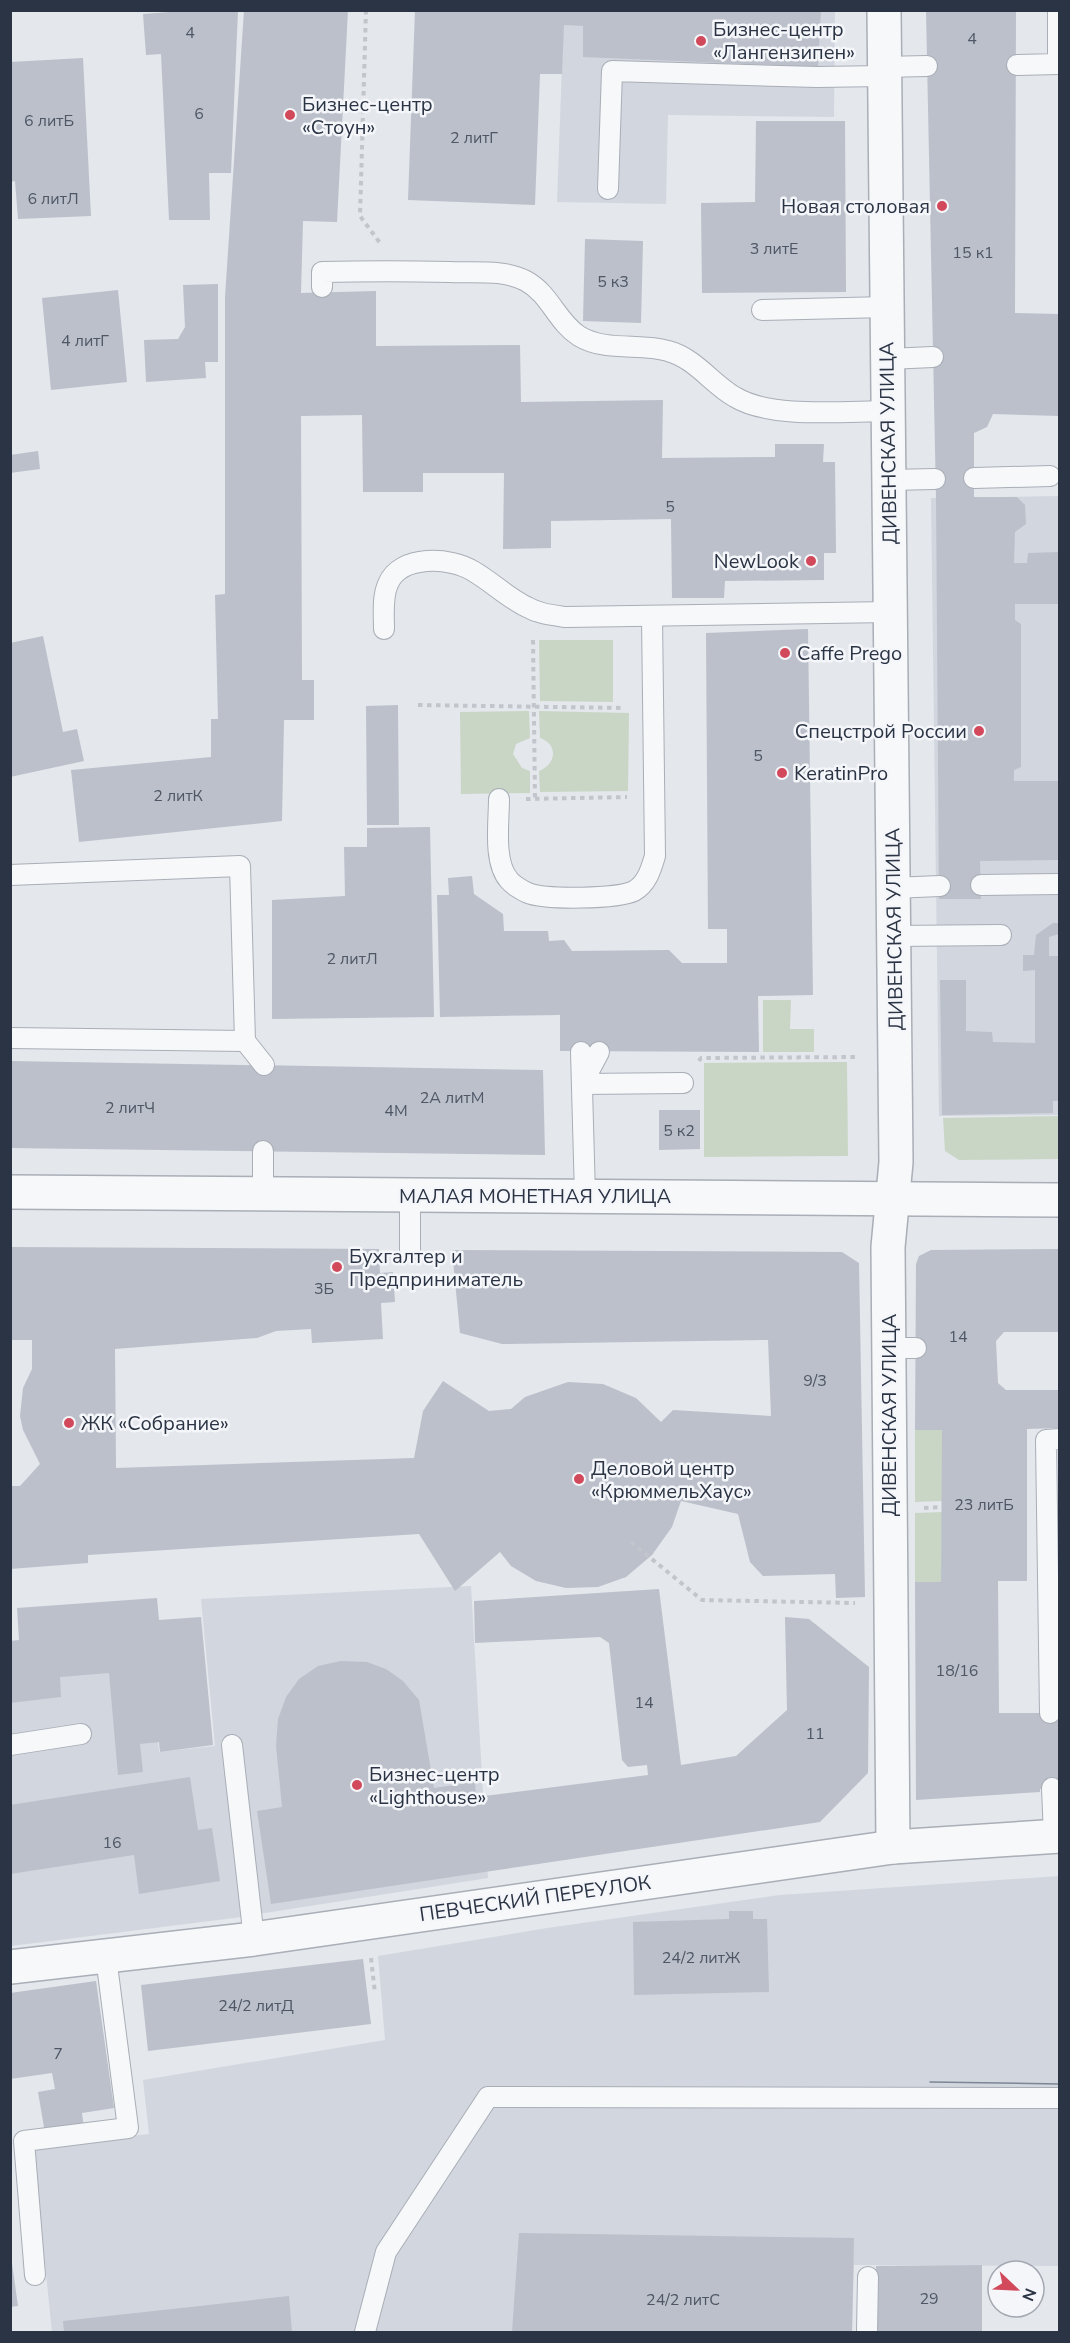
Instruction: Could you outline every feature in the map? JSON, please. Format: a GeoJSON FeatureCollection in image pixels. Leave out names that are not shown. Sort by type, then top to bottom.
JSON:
{"type":"FeatureCollection","features":[{"type":"Feature","properties":{"kind":"street","name":"ДИВЕНСКАЯ УЛИЦА"},"geometry":{"type":"LineString","coordinates":[[884,10],[896,1162],[888,1247],[902,1348],[889,1600],[893,1847]]}},
{"type":"Feature","properties":{"kind":"street","name":"МАЛАЯ МОНЕТНАЯ УЛИЦА"},"geometry":{"type":"LineString","coordinates":[[10,1192],[1059,1200]]}},
{"type":"Feature","properties":{"kind":"street","name":"ПЕВЧЕСКИЙ ПЕРЕУЛОК"},"geometry":{"type":"LineString","coordinates":[[10,1967],[254,1939],[893,1847],[1057,1836]]}},
{"type":"Feature","properties":{"kind":"lane"},"geometry":{"type":"LineString","coordinates":[[1017,65],[1058,64],[1058,10]]}},
{"type":"Feature","properties":{"kind":"lane"},"geometry":{"type":"LineString","coordinates":[[608,189],[612,71],[818,77],[927,66]]}},
{"type":"Feature","properties":{"kind":"lane"},"geometry":{"type":"LineString","coordinates":[[322,287],[322,272],[497,273],[526,281],[548,299],[561,321],[580,337],[604,345],[643,346],[670,351],[692,363],[734,397],[752,406],[775,410],[888,411]]}},
{"type":"Feature","properties":{"kind":"lane"},"geometry":{"type":"LineString","coordinates":[[762,310],[887,307]]}},
{"type":"Feature","properties":{"kind":"lane"},"geometry":{"type":"LineString","coordinates":[[888,359],[933,357]]}},
{"type":"Feature","properties":{"kind":"lane"},"geometry":{"type":"LineString","coordinates":[[974,478],[1050,476]]}},
{"type":"Feature","properties":{"kind":"lane"},"geometry":{"type":"LineString","coordinates":[[889,480],[935,479]]}},
{"type":"Feature","properties":{"kind":"lane"},"geometry":{"type":"LineString","coordinates":[[384,629],[384,605],[388,582],[407,565],[430,561],[452,561],[472,570],[525,607],[542,614],[566,617],[890,612]]}},
{"type":"Feature","properties":{"kind":"lane"},"geometry":{"type":"LineString","coordinates":[[499,799],[500,861],[509,880],[528,893],[551,897],[617,895],[635,890],[649,875],[655,856],[652,617]]}},
{"type":"Feature","properties":{"kind":"lane"},"geometry":{"type":"LineString","coordinates":[[10,875],[240,866],[245,1041],[264,1065]]}},
{"type":"Feature","properties":{"kind":"lane"},"geometry":{"type":"LineString","coordinates":[[981,885],[1059,884]]}},
{"type":"Feature","properties":{"kind":"lane"},"geometry":{"type":"LineString","coordinates":[[893,888],[939,886]]}},
{"type":"Feature","properties":{"kind":"lane"},"geometry":{"type":"LineString","coordinates":[[894,936],[1001,935]]}},
{"type":"Feature","properties":{"kind":"lane"},"geometry":{"type":"LineString","coordinates":[[10,1038],[245,1041]]}},
{"type":"Feature","properties":{"kind":"lane"},"geometry":{"type":"LineString","coordinates":[[585,1196],[582,1084],[590,1052]]}},
{"type":"Feature","properties":{"kind":"lane"},"geometry":{"type":"LineString","coordinates":[[582,1084],[683,1083]]}},
{"type":"Feature","properties":{"kind":"lane"},"geometry":{"type":"LineString","coordinates":[[263,1151],[263,1194]]}},
{"type":"Feature","properties":{"kind":"lane"},"geometry":{"type":"LineString","coordinates":[[410,1195],[410,1250]]}},
{"type":"Feature","properties":{"kind":"lane"},"geometry":{"type":"LineString","coordinates":[[1050,1713],[1046,1440],[1059,1439]]}},
{"type":"Feature","properties":{"kind":"lane"},"geometry":{"type":"LineString","coordinates":[[10,1744],[81,1734]]}},
{"type":"Feature","properties":{"kind":"lane"},"geometry":{"type":"LineString","coordinates":[[232,1745],[254,1939]]}},
{"type":"Feature","properties":{"kind":"lane"},"geometry":{"type":"LineString","coordinates":[[1052,1788],[1057,1836]]}},
{"type":"Feature","properties":{"kind":"lane"},"geometry":{"type":"LineString","coordinates":[[35,2275],[24,2141],[128,2128],[106,1957]]}},
{"type":"Feature","properties":{"kind":"lane"},"geometry":{"type":"LineString","coordinates":[[365,2332],[386,2252],[488,2097],[1059,2097]]}},
{"type":"Feature","properties":{"kind":"lane"},"geometry":{"type":"LineString","coordinates":[[867,2332],[868,2277]]}},
{"type":"Feature","properties":{"kind":"path"},"geometry":{"type":"LineString","coordinates":[[366,10],[360,216],[402,271]]}},
{"type":"Feature","properties":{"kind":"path"},"geometry":{"type":"LineString","coordinates":[[535,798],[533,638],[542,614]]}},
{"type":"Feature","properties":{"kind":"path"},"geometry":{"type":"LineString","coordinates":[[418,705],[653,709]]}},
{"type":"Feature","properties":{"kind":"path"},"geometry":{"type":"LineString","coordinates":[[499,799],[654,797]]}},
{"type":"Feature","properties":{"kind":"path"},"geometry":{"type":"LineString","coordinates":[[683,1083],[701,1058],[858,1057]]}},
{"type":"Feature","properties":{"kind":"path"},"geometry":{"type":"LineString","coordinates":[[632,1542],[702,1600],[865,1603],[889,1600]]}},
{"type":"Feature","properties":{"kind":"path"},"geometry":{"type":"LineString","coordinates":[[371,1957],[375,1993]]}},
{"type":"Feature","properties":{"kind":"shaded area"},"geometry":{"type":"Polygon","coordinates":[[[564,11],[835,11],[834,117],[668,115],[666,204],[557,202],[564,11]]]}},
{"type":"Feature","properties":{"kind":"shaded area"},"geometry":{"type":"Polygon","coordinates":[[[1059,496],[1059,1115],[939,1116],[931,498],[1059,496]]]}},
{"type":"Feature","properties":{"kind":"shaded area"},"geometry":{"type":"Polygon","coordinates":[[[471,1586],[488,1878],[234,1918],[11,1946],[11,1642],[149,1631],[159,1752],[215,1746],[201,1599],[471,1586]]]}},
{"type":"Feature","properties":{"kind":"shaded area"},"geometry":{"type":"Polygon","coordinates":[[[1059,1876],[1059,2266],[1046,2266],[1046,2259],[986,2259],[986,2266],[854,2265],[852,2332],[52,2332],[33,2147],[149,2134],[143,2080],[385,2040],[378,1956],[547,1928],[780,1895],[1059,1876]]]}},
{"type":"Feature","properties":{"kind":"green space"},"geometry":{"type":"Polygon","coordinates":[[[539,640],[613,640],[613,702],[540,701],[539,640]]]}},
{"type":"Feature","properties":{"kind":"green space"},"geometry":{"type":"Polygon","coordinates":[[[529,711],[530,738],[516,744],[513,754],[522,768],[530,771],[530,793],[461,794],[460,712],[529,711]]]}},
{"type":"Feature","properties":{"kind":"green space"},"geometry":{"type":"Polygon","coordinates":[[[539,711],[629,713],[628,791],[540,792],[539,771],[549,764],[553,754],[550,745],[540,738],[539,711]]]}},
{"type":"Feature","properties":{"kind":"green space"},"geometry":{"type":"Polygon","coordinates":[[[763,1000],[791,1000],[790,1029],[814,1029],[814,1052],[763,1052],[763,1000]]]}},
{"type":"Feature","properties":{"kind":"green space"},"geometry":{"type":"Polygon","coordinates":[[[847,1062],[848,1156],[704,1157],[704,1063],[847,1062]]]}},
{"type":"Feature","properties":{"kind":"green space"},"geometry":{"type":"Polygon","coordinates":[[[1059,1116],[1059,1159],[959,1160],[945,1151],[943,1118],[1059,1116]]]}},
{"type":"Feature","properties":{"kind":"green space"},"geometry":{"type":"Polygon","coordinates":[[[915,1430],[942,1430],[942,1501],[915,1502],[915,1430]]]}},
{"type":"Feature","properties":{"kind":"green space"},"geometry":{"type":"Polygon","coordinates":[[[942,1512],[941,1582],[915,1582],[915,1513],[942,1512]]]}},
{"type":"Feature","properties":{"kind":"building"},"geometry":{"type":"Polygon","coordinates":[[[238,10],[231,173],[209,173],[210,220],[169,220],[161,54],[146,55],[143,14],[238,10]]]}},
{"type":"Feature","properties":{"kind":"building"},"geometry":{"type":"Polygon","coordinates":[[[244,10],[348,10],[337,222],[303,221],[301,293],[376,291],[376,346],[520,345],[521,402],[663,400],[662,458],[775,457],[775,444],[824,444],[823,462],[835,462],[836,553],[824,553],[824,580],[725,581],[724,598],[672,598],[671,519],[551,521],[551,548],[503,549],[504,473],[423,473],[423,492],[363,492],[362,415],[301,416],[302,680],[314,680],[314,720],[284,720],[282,821],[79,842],[71,770],[211,757],[211,719],[218,719],[215,595],[225,594],[225,297],[244,10]]]}},
{"type":"Feature","properties":{"kind":"building"},"geometry":{"type":"Polygon","coordinates":[[[415,10],[821,10],[818,67],[583,57],[583,26],[564,25],[562,74],[540,74],[535,205],[408,200],[415,10]]]}},
{"type":"Feature","properties":{"kind":"building"},"geometry":{"type":"Polygon","coordinates":[[[926,10],[1016,10],[1015,313],[1059,314],[1059,416],[993,414],[987,427],[974,433],[974,497],[1017,497],[1025,505],[1026,524],[1015,532],[1014,563],[1027,563],[1028,553],[1059,552],[1059,604],[1015,604],[1015,620],[1021,624],[1021,767],[1014,770],[1014,781],[1059,781],[1059,860],[980,861],[981,899],[939,899],[936,498],[926,10]]]}},
{"type":"Feature","properties":{"kind":"building"},"geometry":{"type":"Polygon","coordinates":[[[83,58],[91,216],[18,219],[15,181],[10,182],[10,62],[83,58]]]}},
{"type":"Feature","properties":{"kind":"building"},"geometry":{"type":"Polygon","coordinates":[[[756,121],[845,121],[846,292],[702,293],[701,203],[755,202],[756,121]]]}},
{"type":"Feature","properties":{"kind":"building"},"geometry":{"type":"Polygon","coordinates":[[[585,239],[643,241],[641,323],[583,321],[585,239]]]}},
{"type":"Feature","properties":{"kind":"building"},"geometry":{"type":"Polygon","coordinates":[[[218,284],[218,362],[205,362],[206,378],[146,382],[144,340],[178,339],[185,327],[183,285],[218,284]]]}},
{"type":"Feature","properties":{"kind":"building"},"geometry":{"type":"Polygon","coordinates":[[[118,290],[127,382],[51,390],[42,298],[118,290]]]}},
{"type":"Feature","properties":{"kind":"building"},"geometry":{"type":"Polygon","coordinates":[[[38,451],[40,469],[10,473],[10,455],[38,451]]]}},
{"type":"Feature","properties":{"kind":"building"},"geometry":{"type":"Polygon","coordinates":[[[808,629],[813,995],[758,996],[759,1052],[560,1051],[560,1015],[440,1017],[437,895],[449,895],[448,878],[472,876],[474,894],[503,914],[504,931],[548,931],[549,941],[564,940],[572,951],[669,950],[682,963],[727,963],[727,929],[708,929],[706,633],[808,629]]]}},
{"type":"Feature","properties":{"kind":"building"},"geometry":{"type":"Polygon","coordinates":[[[43,636],[63,732],[77,729],[84,761],[10,777],[10,643],[43,636]]]}},
{"type":"Feature","properties":{"kind":"building"},"geometry":{"type":"Polygon","coordinates":[[[398,705],[399,825],[367,825],[366,706],[398,705]]]}},
{"type":"Feature","properties":{"kind":"building"},"geometry":{"type":"Polygon","coordinates":[[[430,827],[434,1017],[272,1019],[272,900],[345,896],[344,847],[367,847],[367,828],[430,827]]]}},
{"type":"Feature","properties":{"kind":"building"},"geometry":{"type":"Polygon","coordinates":[[[1053,923],[1059,923],[1059,934],[1049,937],[1049,956],[1059,956],[1059,1101],[1053,1101],[1053,1113],[942,1115],[940,980],[966,980],[966,1031],[992,1032],[993,1042],[1035,1043],[1035,970],[1023,971],[1023,955],[1034,955],[1036,935],[1053,923]]]}},
{"type":"Feature","properties":{"kind":"building"},"geometry":{"type":"Polygon","coordinates":[[[10,1061],[543,1070],[545,1155],[10,1148],[10,1061]]]}},
{"type":"Feature","properties":{"kind":"building"},"geometry":{"type":"Polygon","coordinates":[[[659,1110],[700,1110],[700,1149],[659,1150],[659,1110]]]}},
{"type":"Feature","properties":{"kind":"building"},"geometry":{"type":"Polygon","coordinates":[[[10,1247],[379,1249],[380,1273],[393,1272],[395,1302],[381,1303],[383,1339],[312,1343],[311,1329],[276,1331],[257,1338],[115,1349],[116,1468],[414,1458],[423,1411],[443,1381],[489,1411],[511,1409],[525,1397],[568,1382],[603,1384],[636,1398],[661,1422],[673,1410],[771,1416],[768,1340],[502,1344],[460,1333],[452,1250],[842,1252],[859,1263],[865,1597],[836,1598],[835,1574],[763,1576],[750,1562],[738,1514],[681,1501],[672,1527],[652,1555],[626,1577],[598,1587],[566,1588],[536,1581],[511,1566],[500,1552],[455,1591],[419,1534],[88,1555],[88,1563],[10,1569],[10,1486],[20,1486],[40,1464],[23,1430],[20,1416],[23,1388],[32,1369],[32,1340],[10,1340],[10,1247]]]}},
{"type":"Feature","properties":{"kind":"building"},"geometry":{"type":"Polygon","coordinates":[[[1059,1249],[1059,1332],[1004,1332],[996,1341],[998,1383],[1006,1390],[1059,1390],[1059,1428],[1027,1429],[1027,1581],[998,1581],[999,1713],[1059,1713],[1059,1788],[1040,1789],[1040,1792],[916,1800],[915,1582],[941,1582],[942,1430],[915,1430],[916,1264],[919,1256],[931,1250],[1059,1249]]]}},
{"type":"Feature","properties":{"kind":"building"},"geometry":{"type":"Polygon","coordinates":[[[659,1589],[681,1765],[736,1756],[787,1710],[785,1617],[809,1619],[869,1667],[868,1773],[820,1822],[271,1904],[257,1811],[282,1807],[276,1746],[278,1719],[286,1697],[299,1679],[318,1666],[341,1661],[367,1662],[386,1669],[403,1681],[419,1700],[434,1788],[475,1782],[476,1797],[648,1775],[647,1765],[628,1767],[622,1760],[609,1643],[600,1637],[475,1643],[474,1601],[659,1589]]]}},
{"type":"Feature","properties":{"kind":"building"},"geometry":{"type":"Polygon","coordinates":[[[157,1598],[159,1620],[201,1617],[213,1745],[160,1752],[159,1742],[140,1744],[143,1772],[118,1775],[109,1673],[60,1677],[61,1697],[10,1703],[10,1641],[19,1640],[17,1608],[157,1598]]]}},
{"type":"Feature","properties":{"kind":"building"},"geometry":{"type":"Polygon","coordinates":[[[190,1777],[198,1830],[212,1828],[220,1881],[139,1894],[134,1855],[10,1874],[10,1805],[190,1777]]]}},
{"type":"Feature","properties":{"kind":"building"},"geometry":{"type":"Polygon","coordinates":[[[729,1911],[753,1911],[753,1919],[767,1919],[769,1992],[634,1995],[633,1922],[729,1919],[729,1911]]]}},
{"type":"Feature","properties":{"kind":"building"},"geometry":{"type":"Polygon","coordinates":[[[363,1959],[371,2024],[148,2051],[141,1985],[363,1959]]]}},
{"type":"Feature","properties":{"kind":"building"},"geometry":{"type":"Polygon","coordinates":[[[96,1981],[114,2108],[82,2113],[84,2128],[45,2133],[38,2092],[55,2089],[52,2073],[10,2079],[10,1993],[96,1981]]]}},
{"type":"Feature","properties":{"kind":"building"},"geometry":{"type":"Polygon","coordinates":[[[519,2233],[854,2238],[852,2332],[512,2332],[519,2233]]]}},
{"type":"Feature","properties":{"kind":"building"},"geometry":{"type":"Polygon","coordinates":[[[10,2249],[18,2306],[10,2307],[10,2249]]]}},
{"type":"Feature","properties":{"kind":"building"},"geometry":{"type":"Polygon","coordinates":[[[982,2265],[982,2332],[876,2332],[876,2266],[982,2265]]]}},
{"type":"Feature","properties":{"kind":"building"},"geometry":{"type":"Polygon","coordinates":[[[289,2296],[292,2332],[64,2332],[63,2321],[289,2296]]]}},
{"type":"Feature","properties":{"kind":"tram line"},"geometry":{"type":"LineString","coordinates":[[930,2082],[1060,2084]]}},
{"type":"Feature","properties":{"kind":"place","name":"Бизнес-центр «Лангензипен»"},"geometry":{"type":"Point","coordinates":[701,41]}},
{"type":"Feature","properties":{"kind":"place","name":"Бизнес-центр «Стоун»"},"geometry":{"type":"Point","coordinates":[290,115]}},
{"type":"Feature","properties":{"kind":"place","name":"Новая столовая"},"geometry":{"type":"Point","coordinates":[942,206]}},
{"type":"Feature","properties":{"kind":"place","name":"NewLook"},"geometry":{"type":"Point","coordinates":[811,561]}},
{"type":"Feature","properties":{"kind":"place","name":"Caffe Prego"},"geometry":{"type":"Point","coordinates":[785,653]}},
{"type":"Feature","properties":{"kind":"place","name":"Спецстрой России"},"geometry":{"type":"Point","coordinates":[979,731]}},
{"type":"Feature","properties":{"kind":"place","name":"KeratinPro"},"geometry":{"type":"Point","coordinates":[782,773]}},
{"type":"Feature","properties":{"kind":"place","name":"Бухгалтер и Предприниматель"},"geometry":{"type":"Point","coordinates":[337,1267]}},
{"type":"Feature","properties":{"kind":"place","name":"ЖК «Собрание»"},"geometry":{"type":"Point","coordinates":[69,1423]}},
{"type":"Feature","properties":{"kind":"place","name":"Деловой центр «КрюммельХаус»"},"geometry":{"type":"Point","coordinates":[579,1479]}},
{"type":"Feature","properties":{"kind":"place","name":"Бизнес-центр «Lighthouse»"},"geometry":{"type":"Point","coordinates":[357,1785]}}]}
